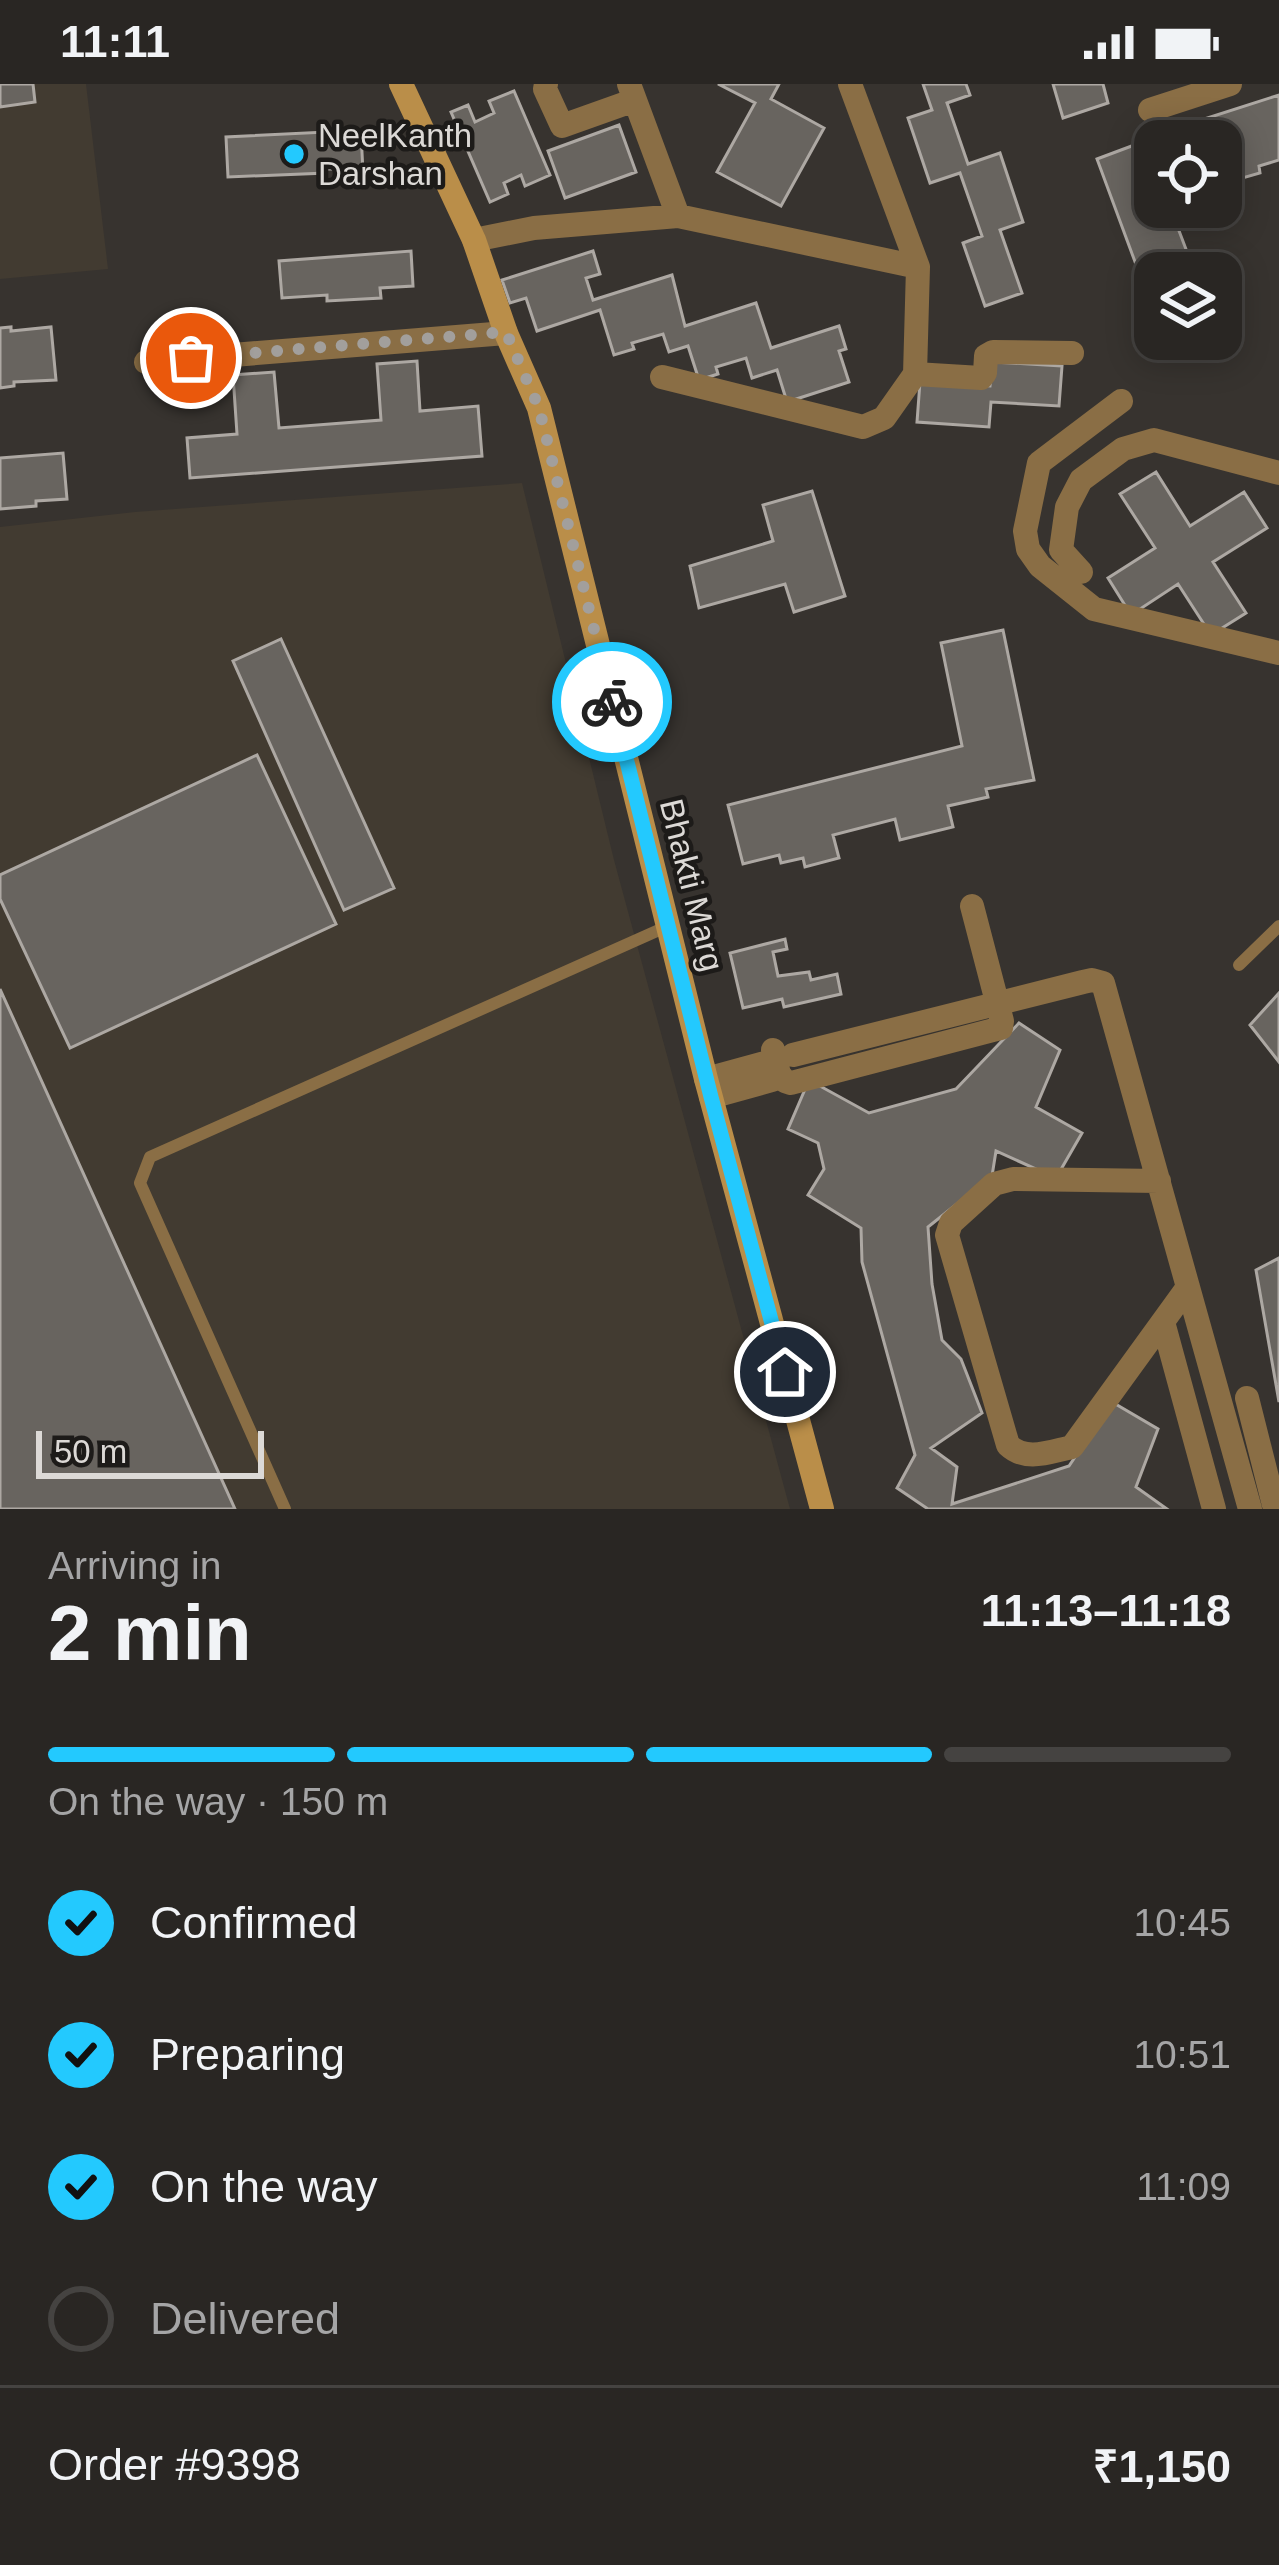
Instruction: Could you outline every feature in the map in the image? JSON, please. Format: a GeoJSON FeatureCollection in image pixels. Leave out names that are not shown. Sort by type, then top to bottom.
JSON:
{"type":"FeatureCollection","features":[{"type":"Feature","properties":{"kind":"main road","name":"Bhakti Marg"},"geometry":{"type":"LineString","coordinates":[[401,84],[474,241],[539,408],[708,1088],[822,1509]]}},
{"type":"Feature","properties":{"kind":"street"},"geometry":{"type":"LineString","coordinates":[[545,84],[562,126],[632,92],[678,216]]}},
{"type":"Feature","properties":{"kind":"street"},"geometry":{"type":"LineString","coordinates":[[662,377],[863,428],[884,418],[915,374],[918,267],[850,84]]}},
{"type":"Feature","properties":{"kind":"street"},"geometry":{"type":"LineString","coordinates":[[1150,110],[1230,84]]}},
{"type":"Feature","properties":{"kind":"street"},"geometry":{"type":"LineString","coordinates":[[474,241],[535,228],[678,216],[918,267]]}},
{"type":"Feature","properties":{"kind":"street"},"geometry":{"type":"LineString","coordinates":[[146,362],[506,332]]}},
{"type":"Feature","properties":{"kind":"street"},"geometry":{"type":"LineString","coordinates":[[915,374],[981,378],[986,356],[993,352],[1072,353]]}},
{"type":"Feature","properties":{"kind":"street"},"geometry":{"type":"LineString","coordinates":[[1121,401],[1039,463],[1025,530],[1028,549],[1040,566],[1094,609],[1279,653]]}},
{"type":"Feature","properties":{"kind":"street"},"geometry":{"type":"LineString","coordinates":[[1081,572],[1061,550],[1067,507],[1081,480],[1123,448],[1154,440],[1279,473]]}},
{"type":"Feature","properties":{"kind":"street"},"geometry":{"type":"LineString","coordinates":[[972,906],[997,1004]]}},
{"type":"Feature","properties":{"kind":"street"},"geometry":{"type":"LineString","coordinates":[[708,1088],[777,1062],[1092,980],[1102,983],[1250,1509]]}},
{"type":"Feature","properties":{"kind":"street"},"geometry":{"type":"LineString","coordinates":[[1159,1181],[1013,1179],[994,1184],[951,1223],[947,1235],[1008,1445],[1029,1456],[1072,1447],[1188,1287]]}},
{"type":"Feature","properties":{"kind":"street"},"geometry":{"type":"LineString","coordinates":[[1163,1322],[1214,1509]]}},
{"type":"Feature","properties":{"kind":"street"},"geometry":{"type":"LineString","coordinates":[[1247,1399],[1275,1509]]}},
{"type":"Feature","properties":{"kind":"lane"},"geometry":{"type":"LineString","coordinates":[[285,1509],[140,1183],[150,1156],[668,926]]}},
{"type":"Feature","properties":{"kind":"lane"},"geometry":{"type":"LineString","coordinates":[[1239,965],[1279,926]]}},
{"type":"Feature","properties":{"kind":"shaded area"},"geometry":{"type":"Polygon","coordinates":[[[0,84],[86,84],[108,269],[0,279],[0,84]]]}},
{"type":"Feature","properties":{"kind":"shaded area"},"geometry":{"type":"Polygon","coordinates":[[[522,483],[614,860],[790,1509],[0,1509],[0,527],[135,512],[522,483]]]}},
{"type":"Feature","properties":{"kind":"building"},"geometry":{"type":"Polygon","coordinates":[[[0,84],[33,84],[35,102],[0,107],[0,84]]]}},
{"type":"Feature","properties":{"kind":"building"},"geometry":{"type":"Polygon","coordinates":[[[718,84],[779,84],[771,99],[824,128],[781,206],[717,172],[755,103],[718,84]]]}},
{"type":"Feature","properties":{"kind":"building"},"geometry":{"type":"Polygon","coordinates":[[[923,84],[966,84],[970,95],[947,103],[968,164],[1000,153],[1023,222],[1000,230],[1022,293],[985,306],[963,243],[982,236],[960,173],[930,183],[908,118],[932,110],[923,84]]]}},
{"type":"Feature","properties":{"kind":"building"},"geometry":{"type":"Polygon","coordinates":[[[1053,84],[1103,84],[1108,103],[1063,118],[1053,84]]]}},
{"type":"Feature","properties":{"kind":"building"},"geometry":{"type":"Polygon","coordinates":[[[514,91],[550,175],[525,186],[521,175],[504,183],[508,194],[490,202],[451,112],[468,105],[475,122],[494,113],[489,101],[514,91]]]}},
{"type":"Feature","properties":{"kind":"building"},"geometry":{"type":"Polygon","coordinates":[[[1279,95],[1279,160],[1242,178],[1242,120],[1201,120],[1279,95]]]}},
{"type":"Feature","properties":{"kind":"building"},"geometry":{"type":"Polygon","coordinates":[[[619,125],[636,172],[565,198],[548,151],[619,125]]]}},
{"type":"Feature","properties":{"kind":"building","name":"NeelKanth Darshan"},"geometry":{"type":"Polygon","coordinates":[[[326,132],[326,138],[361,133],[363,172],[325,169],[326,173],[228,177],[226,137],[326,132]]]}},
{"type":"Feature","properties":{"kind":"building"},"geometry":{"type":"Polygon","coordinates":[[[1134,145],[1134,228],[1178,228],[1187,252],[1134,252],[1134,259],[1097,159],[1134,145]]]}},
{"type":"Feature","properties":{"kind":"building"},"geometry":{"type":"Polygon","coordinates":[[[411,251],[413,286],[380,288],[381,298],[282,298],[279,261],[411,251]]]}},
{"type":"Feature","properties":{"kind":"building"},"geometry":{"type":"Polygon","coordinates":[[[593,251],[600,274],[586,278],[593,300],[672,275],[685,326],[756,303],[771,348],[839,326],[846,349],[839,351],[849,382],[787,402],[777,370],[752,378],[746,358],[716,367],[718,374],[699,380],[688,346],[669,352],[663,334],[632,343],[634,349],[614,355],[600,310],[537,331],[526,298],[510,303],[502,280],[593,251]]]}},
{"type":"Feature","properties":{"kind":"building"},"geometry":{"type":"Polygon","coordinates":[[[11,327],[11,331],[51,327],[56,380],[14,382],[14,386],[0,388],[0,328],[11,327]]]}},
{"type":"Feature","properties":{"kind":"building"},"geometry":{"type":"Polygon","coordinates":[[[417,361],[420,411],[478,406],[482,456],[190,478],[187,438],[237,434],[233,375],[274,372],[279,428],[381,420],[377,364],[417,361]]]}},
{"type":"Feature","properties":{"kind":"building"},"geometry":{"type":"Polygon","coordinates":[[[993,362],[1062,366],[1059,406],[991,402],[989,427],[917,422],[920,382],[990,386],[993,362]]]}},
{"type":"Feature","properties":{"kind":"building"},"geometry":{"type":"Polygon","coordinates":[[[63,453],[67,499],[0,509],[0,458],[63,453]]]}},
{"type":"Feature","properties":{"kind":"building"},"geometry":{"type":"Polygon","coordinates":[[[1156,472],[1190,526],[1244,492],[1267,528],[1213,562],[1246,613],[1211,635],[1178,584],[1131,615],[1108,578],[1155,548],[1120,494],[1156,472]]]}},
{"type":"Feature","properties":{"kind":"building"},"geometry":{"type":"Polygon","coordinates":[[[812,491],[845,596],[794,612],[785,584],[699,608],[690,566],[773,541],[763,505],[812,491]]]}},
{"type":"Feature","properties":{"kind":"building"},"geometry":{"type":"Polygon","coordinates":[[[1003,630],[1034,780],[986,789],[988,797],[948,806],[953,827],[900,840],[895,819],[833,835],[839,858],[805,867],[803,858],[781,863],[779,855],[743,864],[728,805],[962,746],[941,643],[1003,630]]]}},
{"type":"Feature","properties":{"kind":"building"},"geometry":{"type":"Polygon","coordinates":[[[281,639],[394,888],[344,910],[233,661],[281,639]]]}},
{"type":"Feature","properties":{"kind":"building"},"geometry":{"type":"Polygon","coordinates":[[[257,755],[336,924],[70,1048],[0,899],[0,875],[257,755]]]}},
{"type":"Feature","properties":{"kind":"building"},"geometry":{"type":"Polygon","coordinates":[[[785,939],[787,949],[773,952],[778,976],[809,972],[811,980],[837,974],[841,994],[784,1007],[782,999],[743,1008],[730,953],[785,939]]]}},
{"type":"Feature","properties":{"kind":"building"},"geometry":{"type":"Polygon","coordinates":[[[0,989],[235,1509],[0,1509],[0,989]]]}},
{"type":"Feature","properties":{"kind":"building"},"geometry":{"type":"Polygon","coordinates":[[[1279,993],[1279,1062],[1250,1025],[1279,993]]]}},
{"type":"Feature","properties":{"kind":"building"},"geometry":{"type":"Polygon","coordinates":[[[1019,1023],[1060,1050],[1036,1107],[1082,1133],[1056,1178],[996,1151],[992,1176],[928,1227],[942,1340],[961,1359],[982,1413],[931,1448],[957,1467],[952,1504],[1069,1466],[1112,1402],[1158,1429],[1136,1487],[1167,1509],[928,1509],[897,1488],[915,1455],[862,1262],[861,1228],[808,1195],[824,1169],[818,1143],[788,1129],[809,1080],[869,1113],[956,1089],[1019,1023]]]}},
{"type":"Feature","properties":{"kind":"building"},"geometry":{"type":"Polygon","coordinates":[[[1279,1258],[1279,1402],[1256,1270],[1279,1258]]]}},
{"type":"Feature","properties":{"kind":"way so far"},"geometry":{"type":"LineString","coordinates":[[191,358],[506,332],[539,408],[612,702]]}},
{"type":"Feature","properties":{"kind":"place","name":"NeelKanth Darshan"},"geometry":{"type":"Point","coordinates":[294,154]}},
{"type":"Feature","properties":{"kind":"route"},"geometry":{"type":"LineString","coordinates":[[612,702],[785,1372]]}}]}
